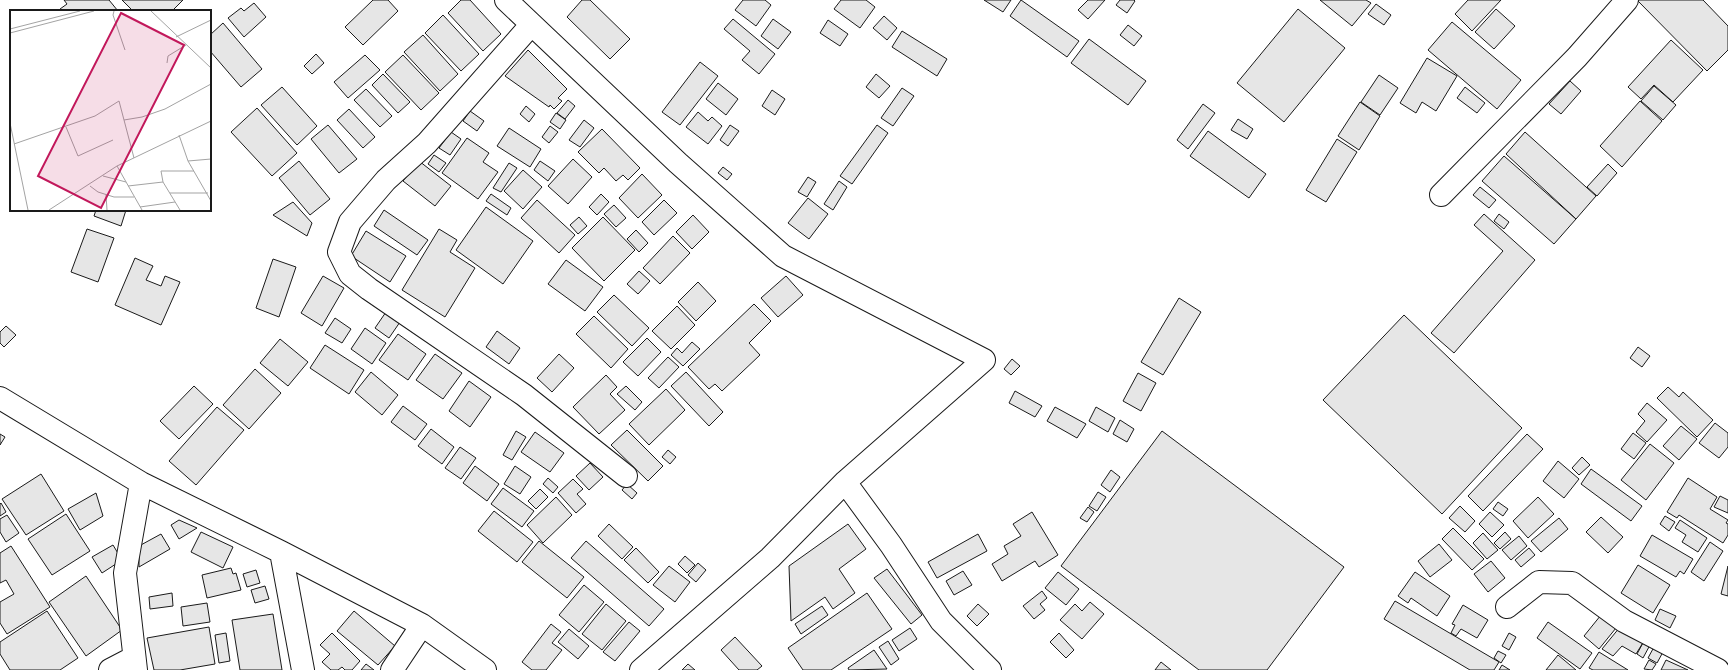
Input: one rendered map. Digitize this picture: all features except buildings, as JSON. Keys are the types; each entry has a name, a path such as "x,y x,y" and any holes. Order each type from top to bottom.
{"street":[{"path":"506,0 678,163 782,256 984,360 845,482 770,558 640,670"},
{"path":"1441,195 1577,57 1627,0"},
{"path":"531,25 428,143 386,180 350,222 339,252 350,274 369,290 524,395 626,476"},
{"path":"0,398 141,483 281,552 422,625 485,670"},
{"path":"845,482 891,545 941,620 990,670"},
{"path":"110,670 134,664 125,573 141,483"},
{"path":"281,552 303,670"},
{"path":"1507,607 1539,582 1572,583 1624,621 1718,670"},
{"path":"392,670 422,625"}]}
